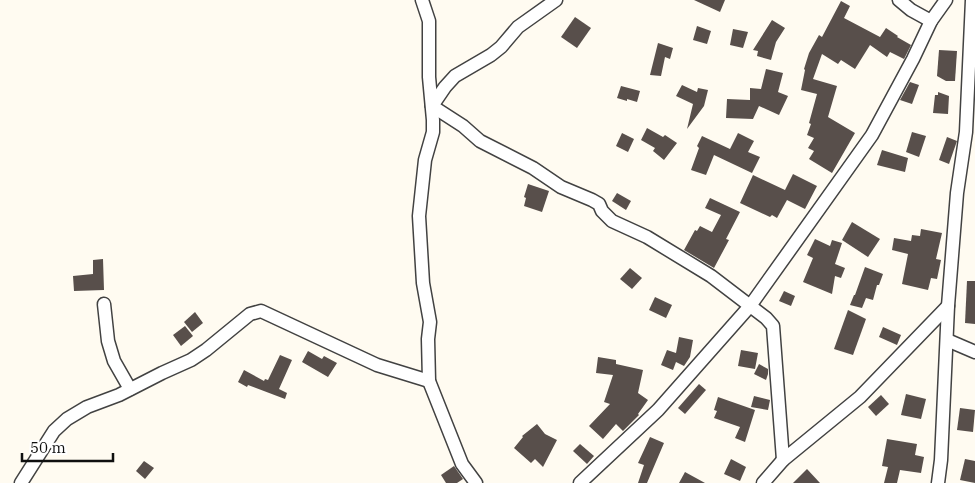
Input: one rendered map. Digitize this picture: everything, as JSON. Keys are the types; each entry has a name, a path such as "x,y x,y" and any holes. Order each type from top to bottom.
{"street":[{"path":"422,0 429,21 429,77 433,132 425,160 419,216 423,283 430,322 428,339 429,381 462,464 476,483"},
{"path":"432,106 455,76 501,47 518,28 556,0"},
{"path":"899,0 911,10 931,21"},
{"path":"580,483 658,410 750,306 872,135 931,21 946,0"},
{"path":"938,483 941,460 948,306 957,193 966,132 965,120 972,0"},
{"path":"965,120 975,103"},
{"path":"432,106 463,126 480,141 534,168 561,187 599,204 612,220 647,237 711,276 773,326 784,460"},
{"path":"104,304 108,341 114,361 130,389"},
{"path":"763,483 784,460 860,396 948,306"},
{"path":"21,483 54,431 66,419 191,360 250,314 260,311 377,365 429,381"},
{"path":"946,340 975,352"}],"building":[{"path":"694,0 725,0 720,12"},
{"path":"841,1 850,6 844,18 880,37 886,28 911,45 904,59 890,52 887,57 870,45 855,69 841,60 838,64 822,54 813,79 837,86 828,117 855,133 832,173 809,159 814,151 808,148 814,138 807,135 817,94 801,90 804,69 809,53 819,35 822,37"},
{"path":"575,17 591,28 577,48 561,37"},
{"path":"772,20 785,28 776,42 771,60 757,56 758,51 753,50"},
{"path":"697,26 711,31 707,44 693,40"},
{"path":"733,29 748,32 743,48 730,45"},
{"path":"658,43 673,48 670,59 665,57 661,76 650,75"},
{"path":"939,50 957,51 955,81 946,81 937,76"},
{"path":"766,69 783,73 778,92 788,96 779,115 759,106 753,119 726,118 727,99 750,100 750,88 761,89"},
{"path":"910,82 919,85 912,104 900,100"},
{"path":"682,85 697,92 698,88 708,90 704,106 687,129 693,104 676,96"},
{"path":"621,86 640,91 637,102 617,98"},
{"path":"938,92 949,96 948,114 933,113 935,95 938,95"},
{"path":"647,128 663,137 665,135 677,143 664,160 653,151 655,148 641,140"},
{"path":"912,132 926,136 919,157 906,152"},
{"path":"622,133 634,139 628,152 616,146"},
{"path":"738,133 754,141 748,152 760,157 752,173 714,155 706,175 691,170 699,148 697,146 702,136 730,149"},
{"path":"947,137 957,141 949,164 939,160"},
{"path":"882,150 908,158 905,172 877,165"},
{"path":"793,174 817,186 805,209 787,200 777,218 772,215 770,217 740,203 753,175 785,190"},
{"path":"528,184 549,191 542,212 524,206 526,198 524,197"},
{"path":"617,193 631,201 626,210 612,201"},
{"path":"710,198 740,212 726,239 729,240 714,268 684,250 695,230 697,231 700,226 712,232 721,215 705,208"},
{"path":"852,222 880,239 868,257 842,240"},
{"path":"921,229 942,233 936,259 941,260 937,279 931,278 928,290 902,284 908,254 892,250 894,238 911,241 912,235 920,236"},
{"path":"815,239 830,246 832,240 842,243 835,264 845,268 841,278 835,276 832,294 803,282 813,258 807,255"},
{"path":"103,259 104,290 74,291 73,276 93,274 93,260"},
{"path":"865,267 883,274 879,285 877,285 873,300 866,298 862,308 850,305"},
{"path":"630,268 642,278 632,289 620,279"},
{"path":"967,281 975,281 975,324 965,323"},
{"path":"784,291 795,296 791,306 779,301"},
{"path":"655,297 672,305 666,318 649,310"},
{"path":"848,310 866,319 853,355 834,349"},
{"path":"195,312 203,323 192,332 184,322"},
{"path":"185,326 193,336 181,346 173,335"},
{"path":"883,327 901,335 897,345 879,337"},
{"path":"679,337 693,340 690,357 684,366 676,362 673,370 661,365 667,350 676,353"},
{"path":"741,350 758,353 755,369 738,366"},
{"path":"308,351 322,359 324,356 337,363 328,377 302,362"},
{"path":"280,355 292,360 279,389 287,393 285,399 248,385 247,387 238,382 244,370 264,381 265,379 268,380"},
{"path":"598,357 616,360 616,364 643,370 638,393 648,400 639,415 623,431 616,424 603,439 589,426 610,404 604,402 613,375 596,373"},
{"path":"759,364 768,369 766,380 754,374"},
{"path":"699,384 706,390 685,414 678,408"},
{"path":"906,394 926,399 921,419 901,415"},
{"path":"881,395 889,404 876,416 868,407"},
{"path":"754,396 770,400 768,410 751,407"},
{"path":"718,397 755,410 745,442 735,438 740,427 714,418 717,411 714,410"},
{"path":"960,408 975,410 973,432 957,430"},
{"path":"537,424 545,434 557,440 543,467 535,459 531,463 514,448 522,436"},
{"path":"650,437 664,443 647,483 638,483 644,465 638,463"},
{"path":"887,439 917,444 915,455 924,457 921,473 900,470 897,483 884,483 888,467 882,466"},
{"path":"580,444 594,456 587,464 573,451"},
{"path":"731,459 746,467 740,481 724,474"},
{"path":"965,459 975,461 975,483 960,480"},
{"path":"144,461 154,468 145,479 136,471"},
{"path":"454,466 463,479 457,483 446,483 441,475"},
{"path":"807,469 820,483 793,483"},
{"path":"685,472 705,483 679,483"}]}
